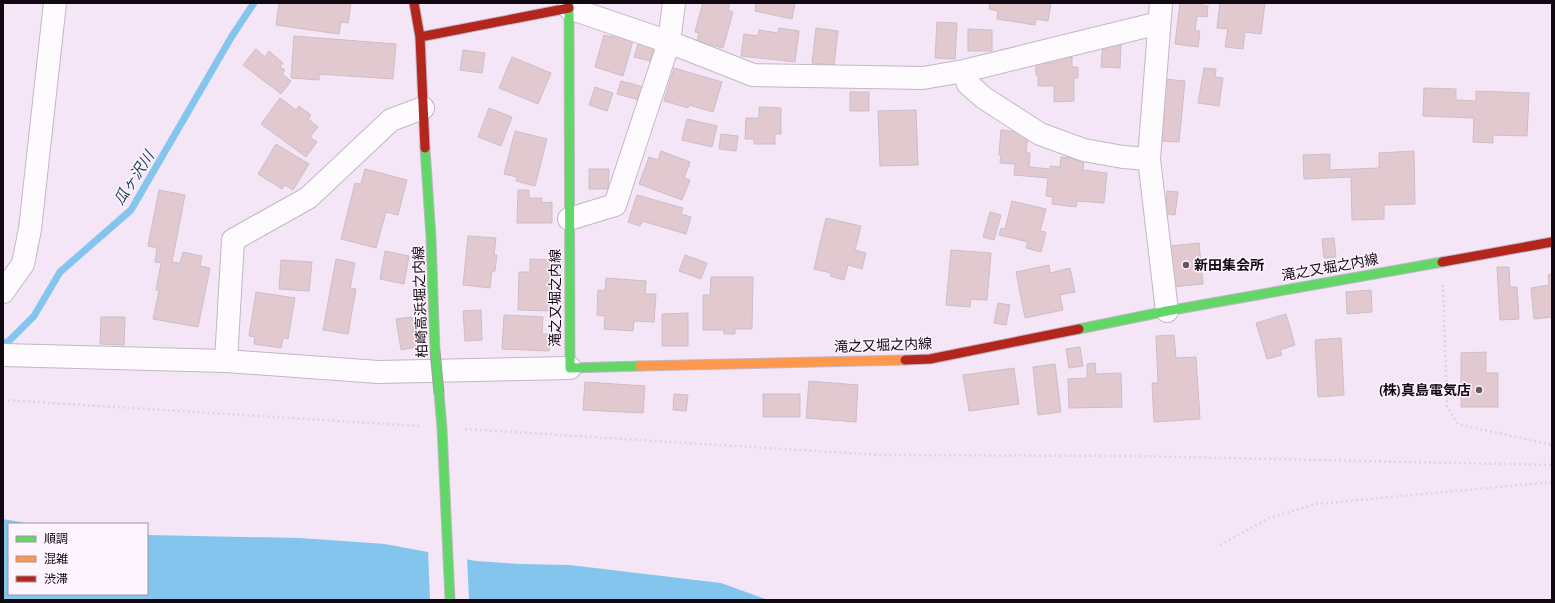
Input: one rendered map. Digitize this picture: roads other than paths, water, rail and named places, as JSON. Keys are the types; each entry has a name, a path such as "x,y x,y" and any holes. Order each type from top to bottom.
{"main road":[{"name":"柏崎高浜堀之内線","path":"414,3 420,37 431,238 435,351 442,428 450,600"},
{"path":"420,37 569,6"},
{"name":"滝之又堀之内線","path":"569,6 570,368 930,359 1167,311 1552,242"}],"street":[{"path":"3,292 23,264 30,229 55,3"},
{"path":"569,218 615,205 669,42 674,3"},
{"path":"569,6 669,42 753,75 923,78 964,71 1160,13 1149,159 1167,311"},
{"path":"964,71 968,84 984,98 1040,134 1084,150 1123,158 1149,159"},
{"path":"226,361 233,240 308,198 391,120 423,108"},
{"path":"3,355 226,361 378,372 570,368"}],"water":[{"path":"3,519 26,523 8,523 8,595 148,595 148,535 300,538 385,544 476,561 570,565 721,583 768,600 3,600"}],"waterway":[{"name":"瓜ヶ沢川","path":"3,342 7,343 34,316 60,272 131,210 232,36 254,3"}],"place":[{"name":"新田集会所","path":"1186,265"},
{"name":"(株)真島電気店","path":"1479,390"}]}
